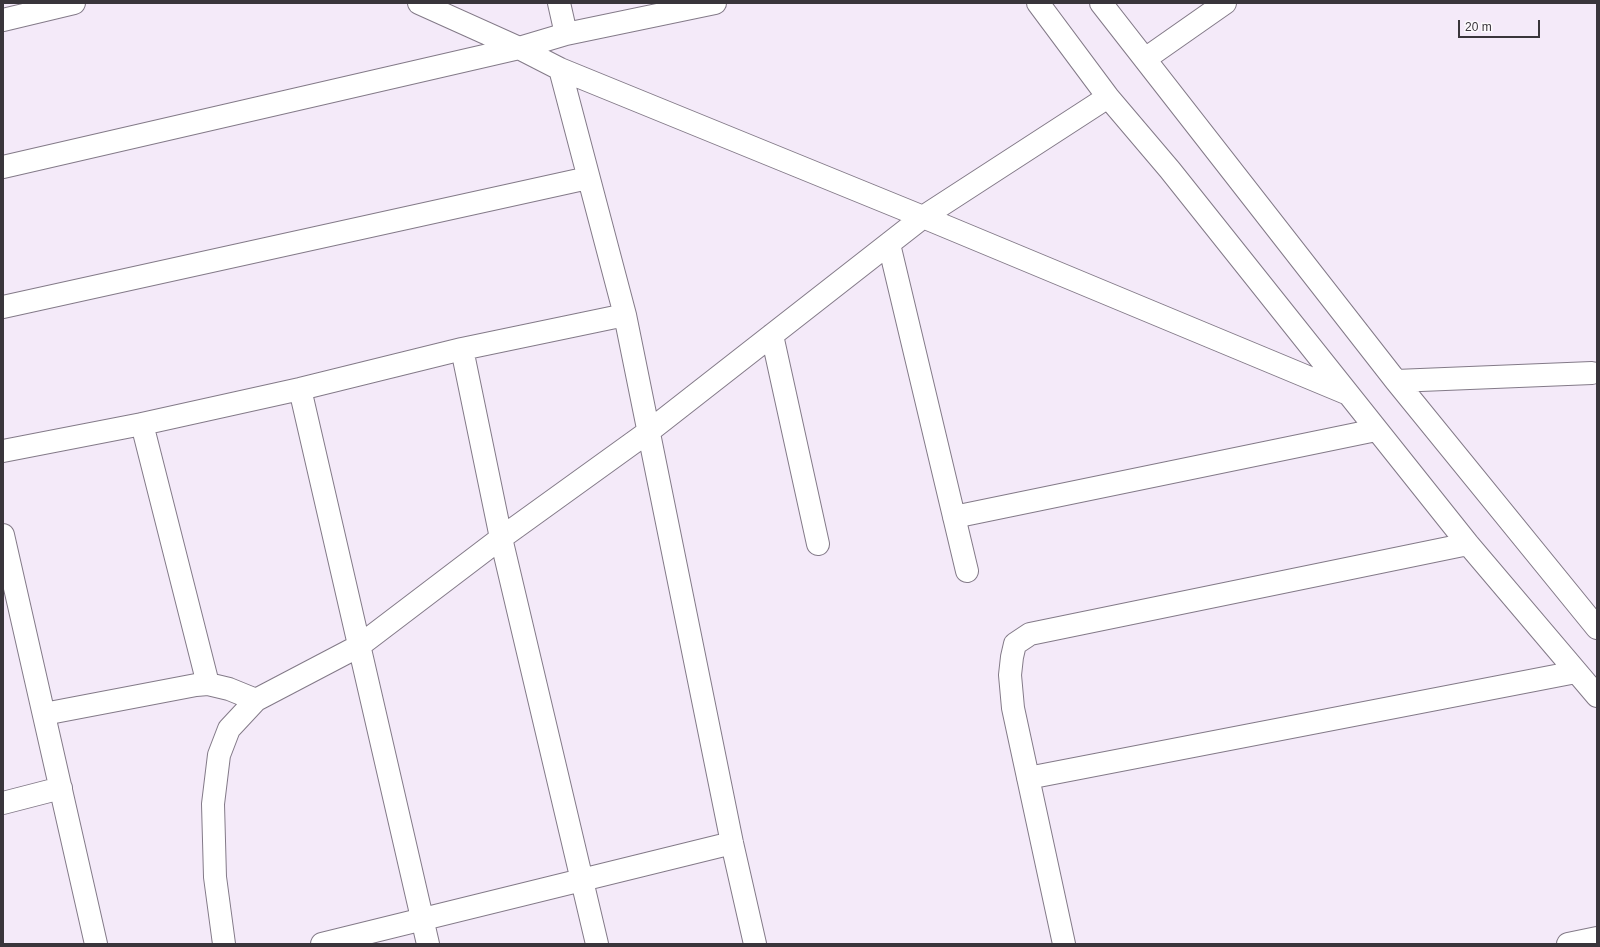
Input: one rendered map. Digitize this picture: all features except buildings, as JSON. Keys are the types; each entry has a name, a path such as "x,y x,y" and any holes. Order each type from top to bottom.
{"street":[{"path":"3,20 74,3"},
{"path":"420,3 519,48 560,69 923,217 1346,393"},
{"path":"560,3 566,34"},
{"path":"3,168 519,48 566,34 715,3"},
{"path":"1038,3 1108,97 1170,170 1346,393 1468,544 1597,696"},
{"path":"1101,3 1396,381 1597,628"},
{"path":"1145,59 1225,3"},
{"path":"560,69 625,315 732,843 755,944"},
{"path":"224,944 215,877 213,804 218,755 229,729 256,700 360,646 501,538 648,432 923,217 1108,97"},
{"path":"3,307 588,178"},
{"path":"889,244 967,571"},
{"path":"3,451 142,424 300,389 462,349 625,315"},
{"path":"772,335 818,544"},
{"path":"462,349 501,538 597,944"},
{"path":"1396,381 1592,373"},
{"path":"300,389 428,944"},
{"path":"142,424 208,684"},
{"path":"954,517 1376,430"},
{"path":"3,535 96,944"},
{"path":"1064,944 1013,708 1010,675 1015,644 1030,634 1468,544"},
{"path":"1028,778 1576,672"},
{"path":"44,714 208,684 228,689 256,700"},
{"path":"3,803 61,788"},
{"path":"322,944 732,843"},
{"path":"1568,944 1597,938"}]}
